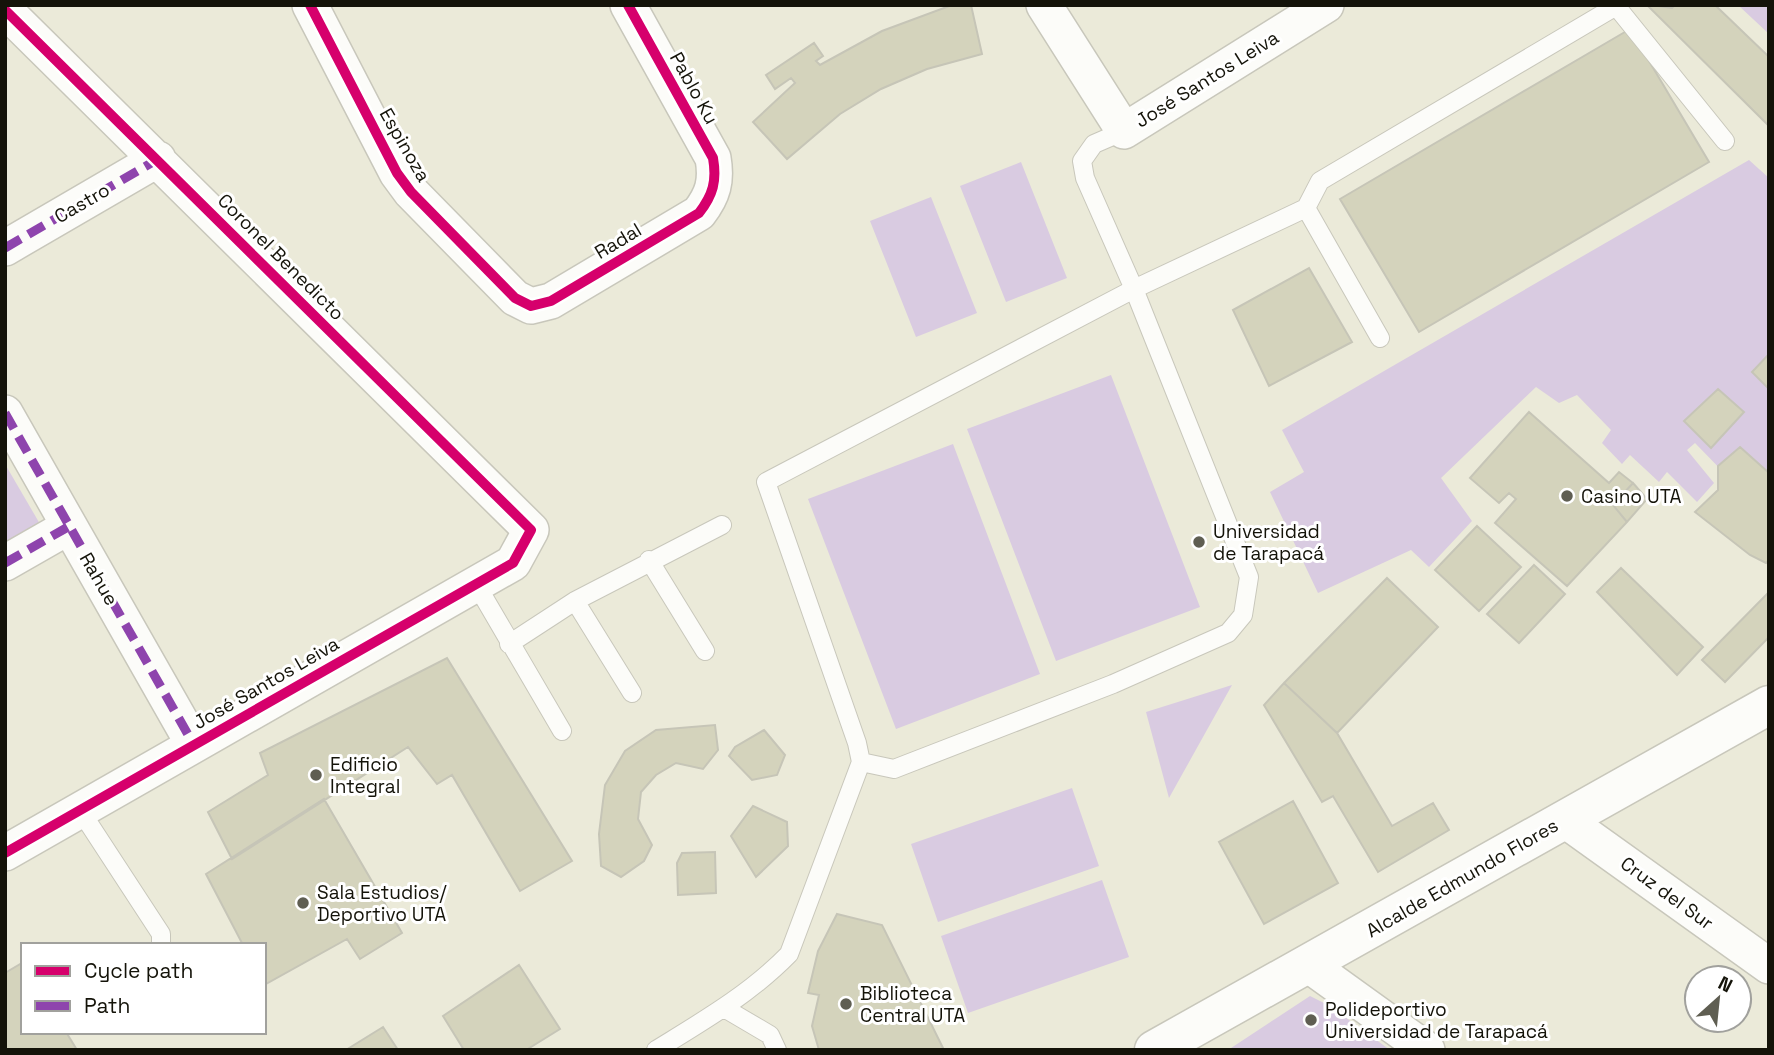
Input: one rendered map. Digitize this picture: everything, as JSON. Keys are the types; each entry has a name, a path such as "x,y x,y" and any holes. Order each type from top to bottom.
{"street":[{"name":"Pablo Ku","path":"628,5 713,158 716,181 713,192"},
{"path":"1044,5 1124,131"},
{"name":"José Santos Leiva","path":"1124,131 1326,5"},
{"name":"Espinoza","path":"319,9 397,173 411,192 514,298 531,306"},
{"name":"Coronel Benedicto","path":"5,10 530,530"},
{"name":"Castro","path":"5,248 158,159"},
{"name":"Radal","path":"531,306 551,301 699,213 713,192"},
{"name":"Rahue","path":"5,413 194,745"},
{"path":"5,563 68,527"},
{"name":"José Santos Leiva","path":"5,853 513,563 530,530"},
{"name":"Alcalde Edmundo Flores","path":"1154,1050 1769,705"},
{"name":"Cruz del Sur","path":"1565,820 1769,966"},
{"path":"1309,965 1427,1050"}],"lane":[{"path":"656,1050 724,1008 771,972 789,954 860,762 857,743 766,482 1134,289 1306,208 1320,181 1617,6 1725,141"},
{"path":"860,762 894,769 1138,672 1228,633 1243,614 1249,577 1134,289 1085,178 1082,160 1094,144 1124,131"},
{"path":"1306,208 1380,338"},
{"path":"509,644 575,601 722,524"},
{"path":"649,560 705,651"},
{"path":"476,584 562,732"},
{"path":"575,601 632,693"},
{"path":"80,810 161,934 161,943"},
{"path":"724,1008 770,1035 777,1050"}],"shaded area":[{"path":"1738,5 1769,5 1769,34"},
{"path":"1749,160 1769,178 1769,476 1731,480 1695,443 1687,450 1714,483 1697,502 1667,472 1659,482 1630,455 1622,464 1602,443 1611,430 1577,395 1559,403 1536,387 1441,478 1472,521 1429,567 1411,550 1318,593 1270,492 1304,472 1282,430"},
{"path":"1021,162 1067,278 1006,302 960,186"},
{"path":"931,197 977,313 916,337 870,221"},
{"path":"1111,375 1200,607 1056,661 967,429"},
{"path":"953,444 1040,674 896,729 808,499"},
{"path":"5,464 40,524 5,544"},
{"path":"1232,685 1169,798 1146,712"},
{"path":"1072,788 1099,866 938,922 911,844"},
{"path":"1102,880 1129,957 968,1013 941,936"},
{"name":"Polideportivo Universidad de Tarapacá","path":"1310,996 1330,1006 1390,1050 1228,1050"}],"building":[{"path":"952,5 971,5 982,54 927,69 881,89 840,114 787,159 753,122 795,83 791,78 775,89 766,75 814,43 823,56 816,61 820,65 882,31"},
{"path":"1675,5 1715,5 1769,57 1769,126 1649,7 1672,8"},
{"path":"1630,29 1709,162 1419,332 1340,199"},
{"path":"1309,268 1352,342 1269,386 1233,310"},
{"path":"1769,354 1769,387 1768,388 1752,372"},
{"path":"1718,389 1744,412 1711,448 1684,421"},
{"name":"Casino UTA","path":"1529,412 1609,483 1619,472 1633,483 1613,505 1627,522 1567,586 1495,523 1516,499 1509,493 1499,503 1470,478"},
{"path":"1740,447 1769,473 1769,560 1766,563 1750,555 1695,512 1718,490 1718,466"},
{"path":"1633,483 1647,499 1627,522 1613,505"},
{"path":"1477,526 1521,567 1479,611 1435,570"},
{"path":"1534,565 1565,594 1519,643 1487,614"},
{"path":"1621,568 1703,647 1677,675 1597,592"},
{"path":"1387,578 1438,627 1337,733 1284,683"},
{"path":"1769,592 1769,637 1725,682 1702,660"},
{"name":"Edificio Integral","path":"447,658 572,861 520,891 452,775 437,784 408,747 232,859 208,812 268,775 260,753"},
{"path":"1284,683 1337,733 1392,826 1433,803 1449,830 1378,872 1333,796 1322,802 1264,705"},
{"path":"715,725 718,750 703,769 676,763 656,775 641,792 638,819 652,845 644,861 621,877 601,866 599,834 605,785 625,751 656,730"},
{"path":"764,730 785,755 777,775 752,780 729,756 735,747"},
{"name":"Sala Estudios/ Deportivo UTA","path":"324,799 402,933 360,959 347,939 266,984 266,943 242,943 206,874"},
{"path":"1293,801 1338,883 1264,924 1219,842"},
{"path":"753,806 787,822 788,846 756,877 731,836"},
{"path":"715,852 716,893 678,895 677,863 682,853"},
{"path":"837,914 882,925 944,1050 819,1050 812,1026 819,995 808,993 818,951"},
{"path":"21,964 21,1034 67,1034 77,1050 5,1050 5,973"},
{"path":"519,965 560,1029 526,1050 464,1050 443,1016"},
{"path":"383,1027 398,1050 346,1050"}],"marked path":[{"path":"5,248 158,159"},
{"path":"5,413 194,745"},
{"path":"5,563 68,527"}],"cycle path":[{"path":"310,5 397,173 411,192 515,298 531,306 551,301 699,213 713,187 713,158 628,5"},
{"path":"5,10 531,530 513,563 5,853"}],"place":[{"name":"Casino UTA","path":"1567,496"},
{"name":"Universidad de Tarapacá","path":"1199,542"},
{"name":"Edificio Integral","path":"316,775"},
{"name":"Sala Estudios/ Deportivo UTA","path":"303,903"},
{"name":"Biblioteca Central UTA","path":"846,1004"},
{"name":"Polideportivo Universidad de Tarapacá","path":"1311,1020"}]}
